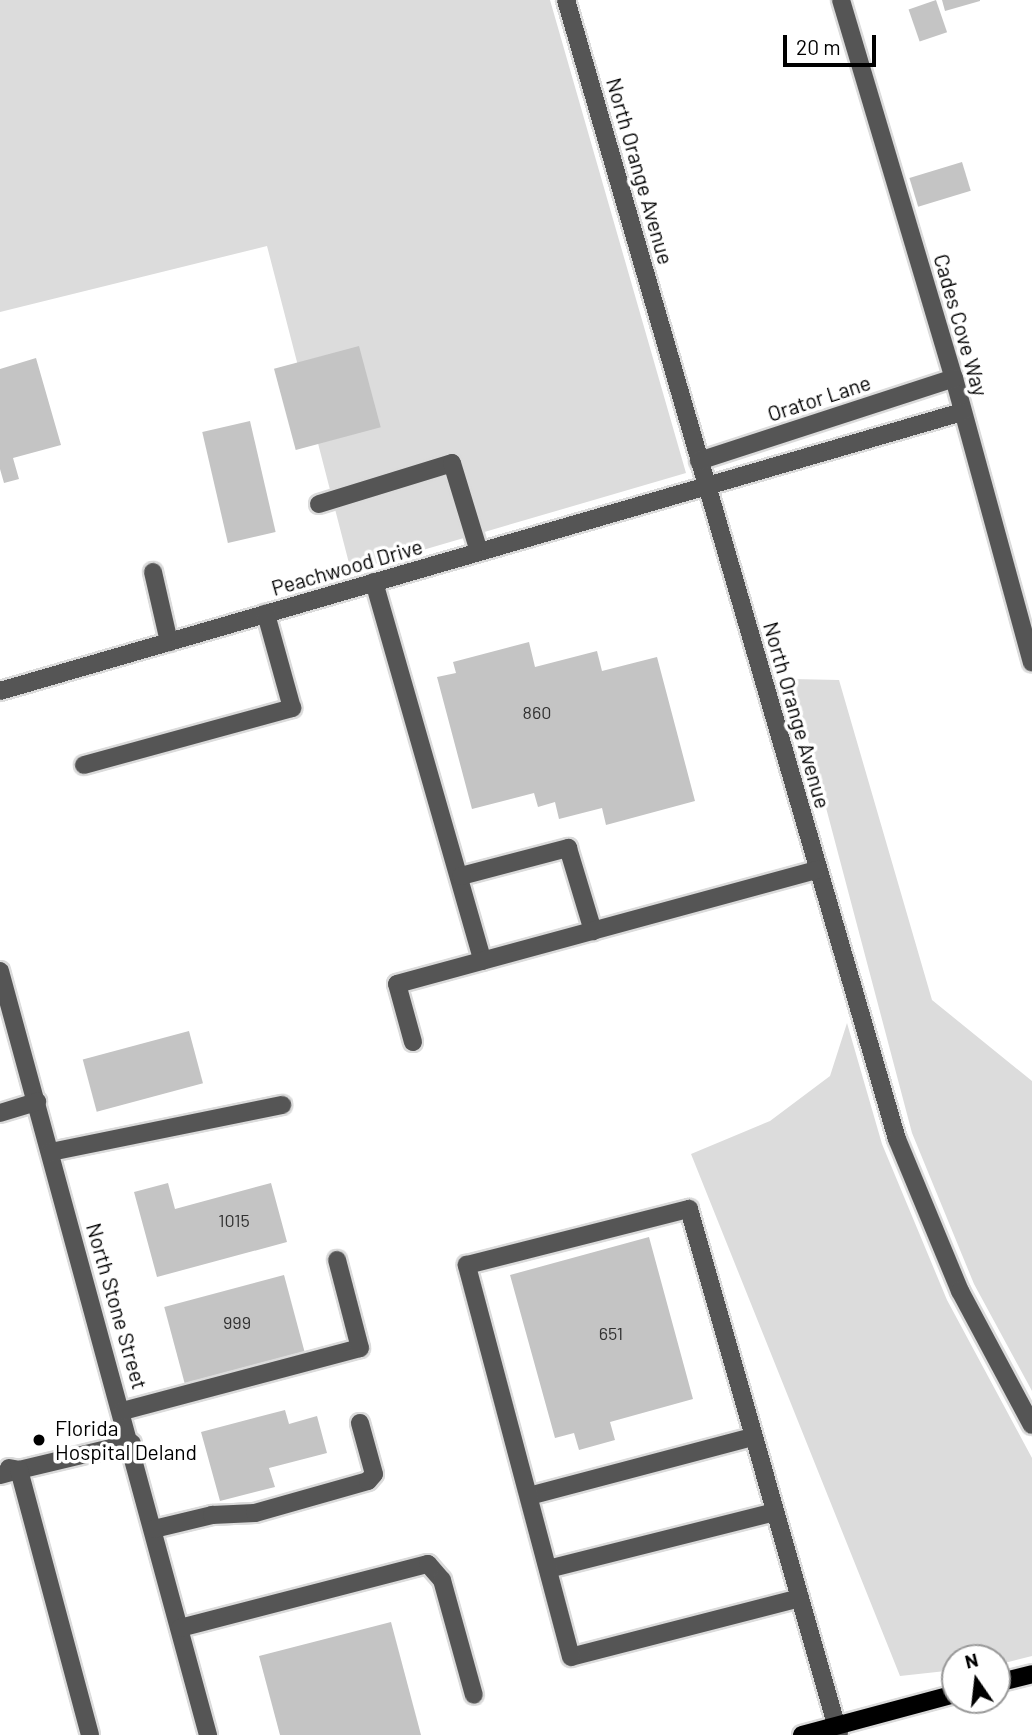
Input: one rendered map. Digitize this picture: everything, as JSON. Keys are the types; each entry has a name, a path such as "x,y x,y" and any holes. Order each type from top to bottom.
{"main road":[{"path":"1011,1679 1032,1674"},
{"path":"802,1735 838,1730 941,1699"}],"street":[{"name":"North Orange Avenue","path":"566,0 897,1139 960,1292 1032,1425"},
{"name":"Cades Cove Way","path":"841,0 954,378 1032,663"},
{"name":"Orator Lane","path":"699,461 954,378"},
{"path":"706,486 962,412"},
{"path":"320,504 452,463 479,552"},
{"name":"Peachwood Drive","path":"0,691 706,486"},
{"path":"153,572 169,642"},
{"path":"374,582 461,876 483,961"},
{"path":"84,765 292,708 266,614"},
{"path":"461,876 568,848 593,930"},
{"path":"412,1042 397,984 818,870"},
{"name":"North Stone Street","path":"0,971 132,1443 208,1735"},
{"path":"0,1113 37,1102"},
{"path":"51,1152 282,1105"},
{"path":"800,1598 571,1657 467,1265 689,1209 838,1730"},
{"path":"123,1411 360,1348 337,1260"},
{"path":"154,1529 212,1515 255,1513 368,1480 374,1474 360,1423"},
{"path":"529,1496 753,1437"},
{"path":"0,1475 132,1443"},
{"path":"0,1464 19,1470"},
{"path":"19,1470 90,1735"},
{"path":"548,1569 775,1512"},
{"path":"180,1628 428,1564 442,1580 474,1695"}],"shaded area":[{"path":"0,0 550,0 686,473 351,571 267,246 0,312"},
{"path":"792,679 839,680 932,1000 1032,1081 1032,1391 974,1284 912,1133"},
{"path":"847,1023 882,1144 947,1300 1032,1458 1032,1656 1011,1661 1011,1644 941,1644 941,1672 900,1676 691,1154 770,1121 830,1076"}],"building":[{"path":"936,0 947,32 920,42 909,9"},
{"path":"942,0 980,0 980,1 945,11"},
{"path":"962,162 971,191 918,207 909,178"},
{"path":"359,346 381,427 296,450 274,369"},
{"path":"36,358 61,445 13,458 19,479 4,483 0,469 0,369"},
{"path":"250,421 276,532 228,543 202,432"},
{"path":"529,642 535,667 597,651 602,671 657,657 695,801 606,825 602,808 559,819 555,802 538,807 534,793 472,809 437,677 456,673 453,662"},
{"path":"189,1031 203,1083 97,1112 83,1059"},
{"path":"168,1183 175,1209 271,1183 287,1242 157,1277 134,1192"},
{"path":"649,1237 693,1399 610,1422 615,1440 579,1450 574,1433 555,1438 510,1275"},
{"path":"284,1275 305,1354 185,1386 164,1307"},
{"path":"285,1410 289,1424 317,1416 327,1453 269,1468 275,1487 220,1501 201,1432"},
{"path":"391,1622 421,1735 280,1735 259,1656"}],"place":[{"name":"Florida Hospital Deland","path":"39,1440"}]}
